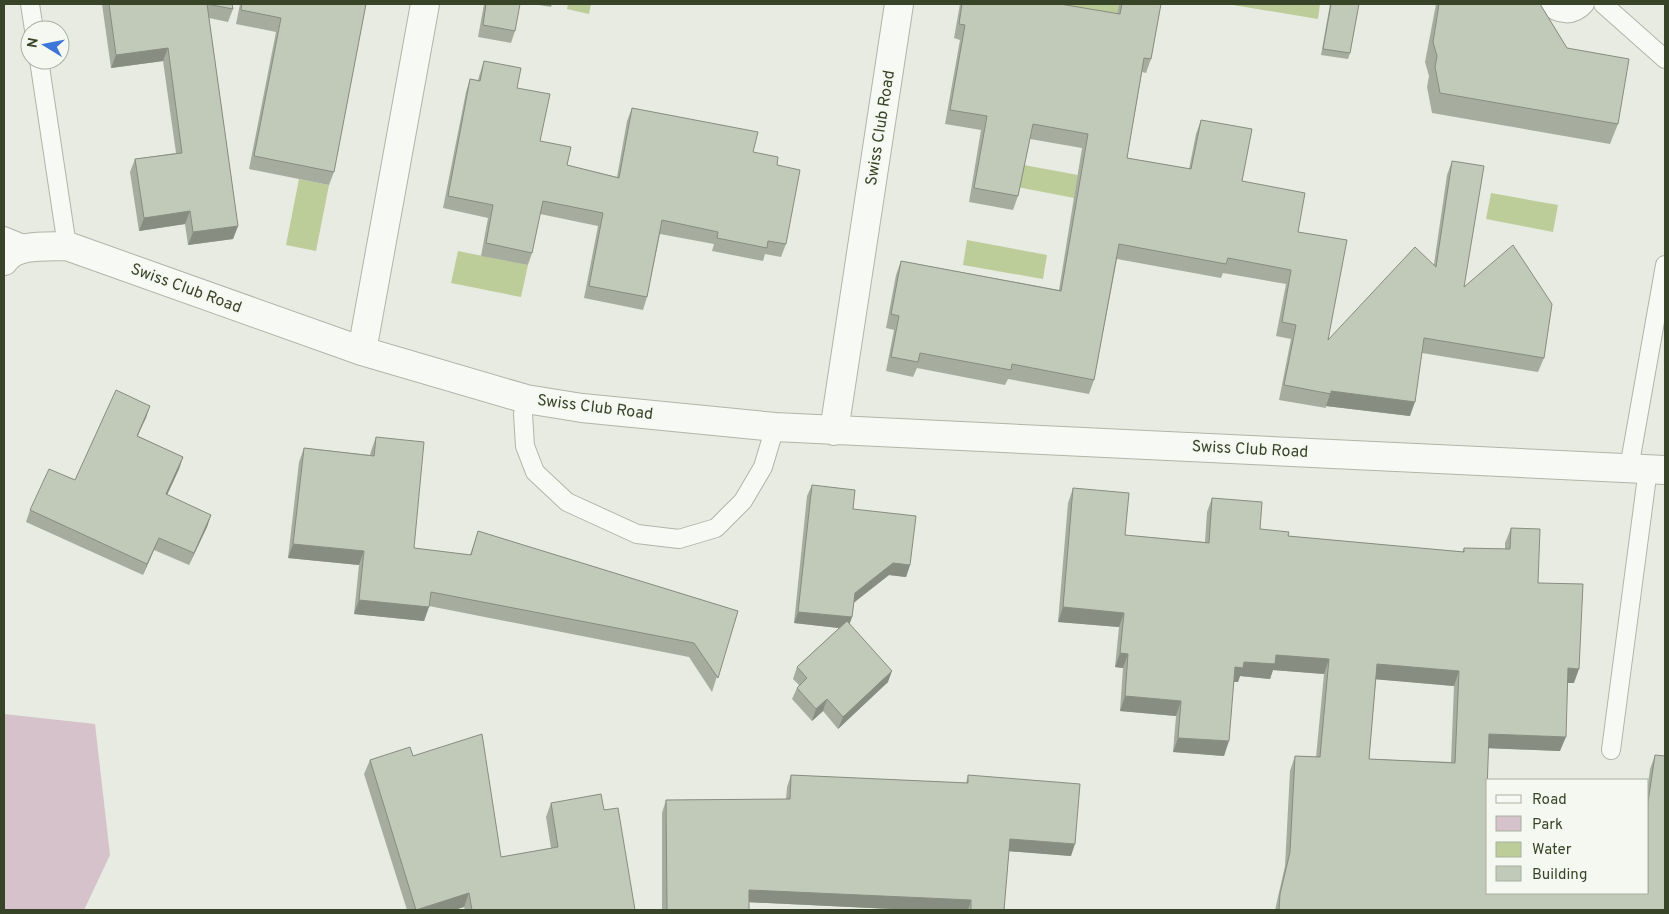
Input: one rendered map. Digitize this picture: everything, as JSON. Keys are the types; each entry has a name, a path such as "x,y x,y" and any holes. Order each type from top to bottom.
{"street":[{"path":"362,351 425,4"},
{"name":"Swiss Club Road","path":"834,431 900,4"},
{"name":"Swiss Club Road","path":"12,250 67,246 362,351 526,400 582,408 834,431 1648,469"}],"lane":[{"path":"30,4 32,20"},
{"path":"1546,4 1553,10 1569,14 1576,12 1585,4"},
{"path":"1603,4 1665,59"},
{"path":"41,70 67,246"},
{"path":"1611,750 1648,469 1665,265"},
{"path":"526,400 523,414 525,446 535,472 567,502 637,534 679,539 716,528 743,501 763,467 775,427"}],"green space":[{"path":"4,714 95,724 110,855 84,910 4,910"}],"water":[{"path":"568,4 591,4 589,14 567,9"},
{"path":"989,4 1119,4 1115,28"},
{"path":"1227,4 1320,4 1318,19"},
{"path":"991,159 1078,175 1074,198 987,181"},
{"path":"299,179 329,185 316,251 286,245"},
{"path":"1491,193 1558,205 1553,232 1486,219"},
{"path":"967,240 1047,255 1043,279 963,265"},
{"path":"458,251 528,265 521,297 451,283"}],"building":[{"path":"109,4 207,4 238,226 193,232 190,211 144,218 135,159 182,153 168,48 116,55"},
{"path":"207,4 232,4 233,9"},
{"path":"242,4 366,4 334,172 254,156 281,18 241,10"},
{"path":"486,4 520,4 515,31 483,25"},
{"path":"962,4 1060,4 1120,14 1122,4 1161,4 1151,59 1144,58 1127,158 1191,169 1201,120 1252,129 1242,181 1305,193 1298,232 1347,240 1328,340 1415,247 1436,267 1452,161 1484,166 1464,287 1513,245 1552,304 1544,358 1424,338 1415,402 1331,391 1331,394 1284,385 1296,325 1282,322 1291,270 1228,258 1226,264 1119,244 1094,380 1012,364 1011,370 920,353 918,362 891,357 899,316 891,314 901,261 1061,291 1088,134 1033,124 1018,196 974,188 987,116 950,110 965,25 959,24"},
{"path":"1331,4 1359,4 1350,53 1323,49"},
{"path":"1439,4 1540,4 1567,48 1629,59 1618,124 1440,93 1435,67 1437,56 1433,42"},
{"path":"484,61 521,68 517,88 550,94 540,141 571,147 567,165 619,178 632,108 758,132 753,152 778,157 777,165 800,170 786,244 768,241 767,248 717,238 718,232 662,220 647,297 589,286 603,213 543,201 532,253 486,243 493,205 448,196 470,79 480,81"},
{"path":"116,390 150,406 137,436 183,457 166,494 211,515 194,553 159,538 147,564 30,510 49,469 75,480"},
{"path":"376,437 424,442 414,548 471,555 478,531 738,611 718,678 694,643 431,592 429,607 359,600 364,551 293,544 304,448 374,456"},
{"path":"812,485 855,490 853,509 916,516 910,565 893,563 855,593 852,617 798,612"},
{"path":"1073,488 1129,493 1125,535 1209,543 1212,498 1262,502 1260,529 1289,532 1288,536 1464,552 1464,548 1510,549 1511,528 1540,529 1538,583 1583,584 1579,669 1568,668 1566,737 1489,734 1486,779 1486,894 1649,894 1649,795 1655,755 1665,756 1665,910 1279,910 1280,894 1290,852 1295,756 1320,757 1329,659 1276,655 1275,664 1244,662 1243,668 1235,667 1229,741 1178,738 1181,701 1125,696 1128,654 1120,653 1124,613 1063,607","holes":["1377,664 1459,671 1455,763 1369,759"]},
{"path":"847,621 892,671 843,717 827,699 816,709 797,688 807,678 797,667"},
{"path":"482,734 501,857 558,847 551,803 601,794 604,810 618,808 635,910 472,910 469,893 416,910 370,760 410,747 413,756"},
{"path":"791,775 968,783 968,775 1080,784 1075,844 1010,839 1004,910 971,910 971,900 749,890 749,910 667,910 666,800 790,799"}]}
